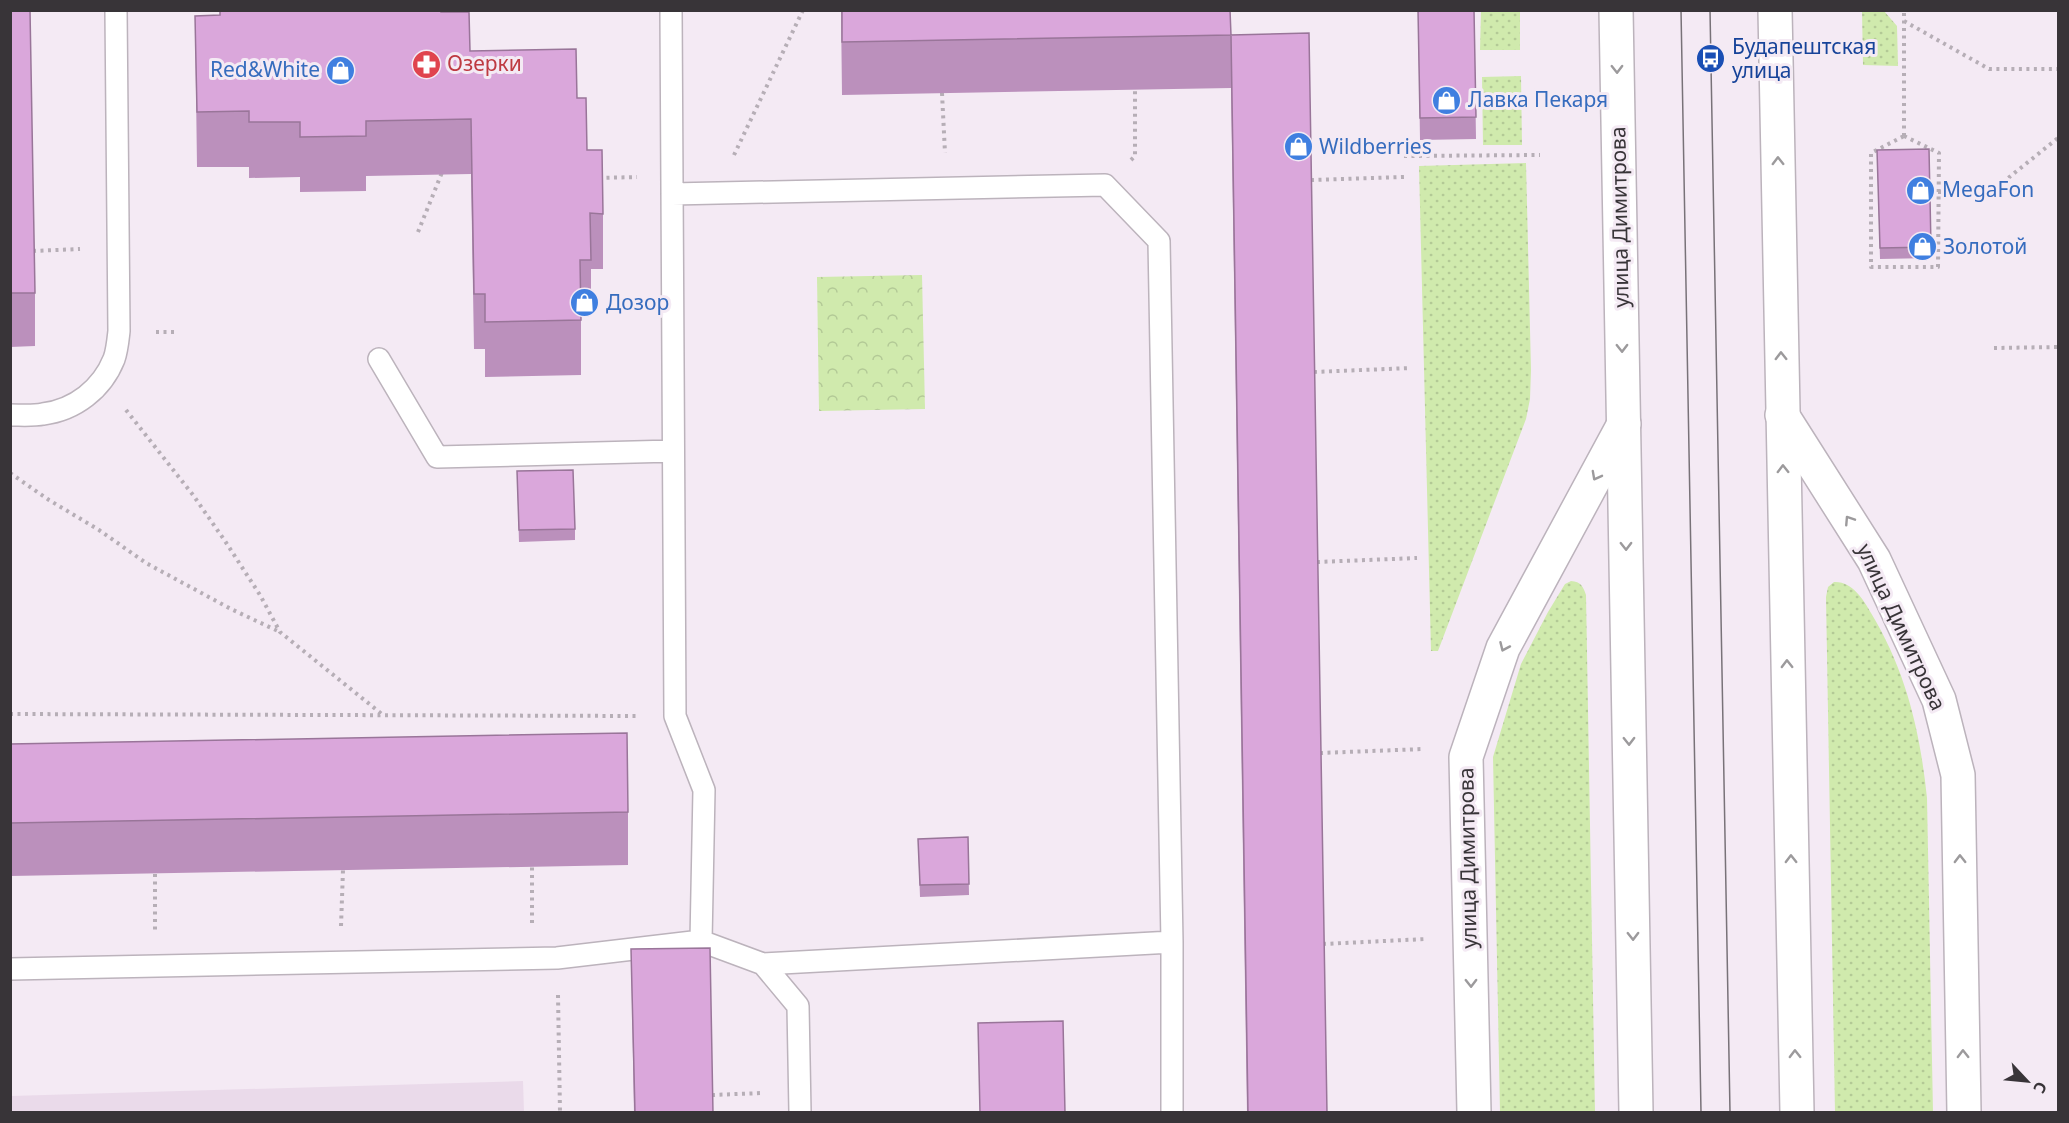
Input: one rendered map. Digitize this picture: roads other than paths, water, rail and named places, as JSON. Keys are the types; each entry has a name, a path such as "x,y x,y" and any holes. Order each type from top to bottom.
{"street":[{"name":"улица Димитрова","path":"1616,10 1636,1113"},
{"path":"1775,10 1797,1113"},
{"name":"улица Димитрова","path":"1782,415 1874,560 1939,700 1958,775 1964,1113"},
{"name":"улица Димитрова","path":"1474,1113 1466,757 1503,648 1624,424"}],"lane":[{"path":"10,416 43,415 65,409 85,398 101,382 115,358 119,331 116,10"},
{"path":"671,10 675,716 704,790 701,941"},
{"path":"672,194 1105,185 1159,241 1172,942 1172,1113"},
{"path":"380,359 437,458 674,451"},
{"path":"10,969 557,958 701,941 763,964 1172,942"},
{"path":"763,964 798,1006 800,1113"}],"tram line":[{"path":"1681,10 1701,1112"},
{"path":"1710,10 1730,1112"}],"place":[{"name":"Будапештская улица","path":"1711,59"},
{"name":"Озерки","path":"426,64"},
{"name":"Red&White","path":"341,70"},
{"name":"Лавка Пекаря","path":"1447,100"},
{"name":"Wildberries","path":"1298,147"},
{"name":"MegaFon","path":"1921,190"},
{"name":"Золотой","path":"1922,247"},
{"name":"Дозор","path":"585,303"}]}
